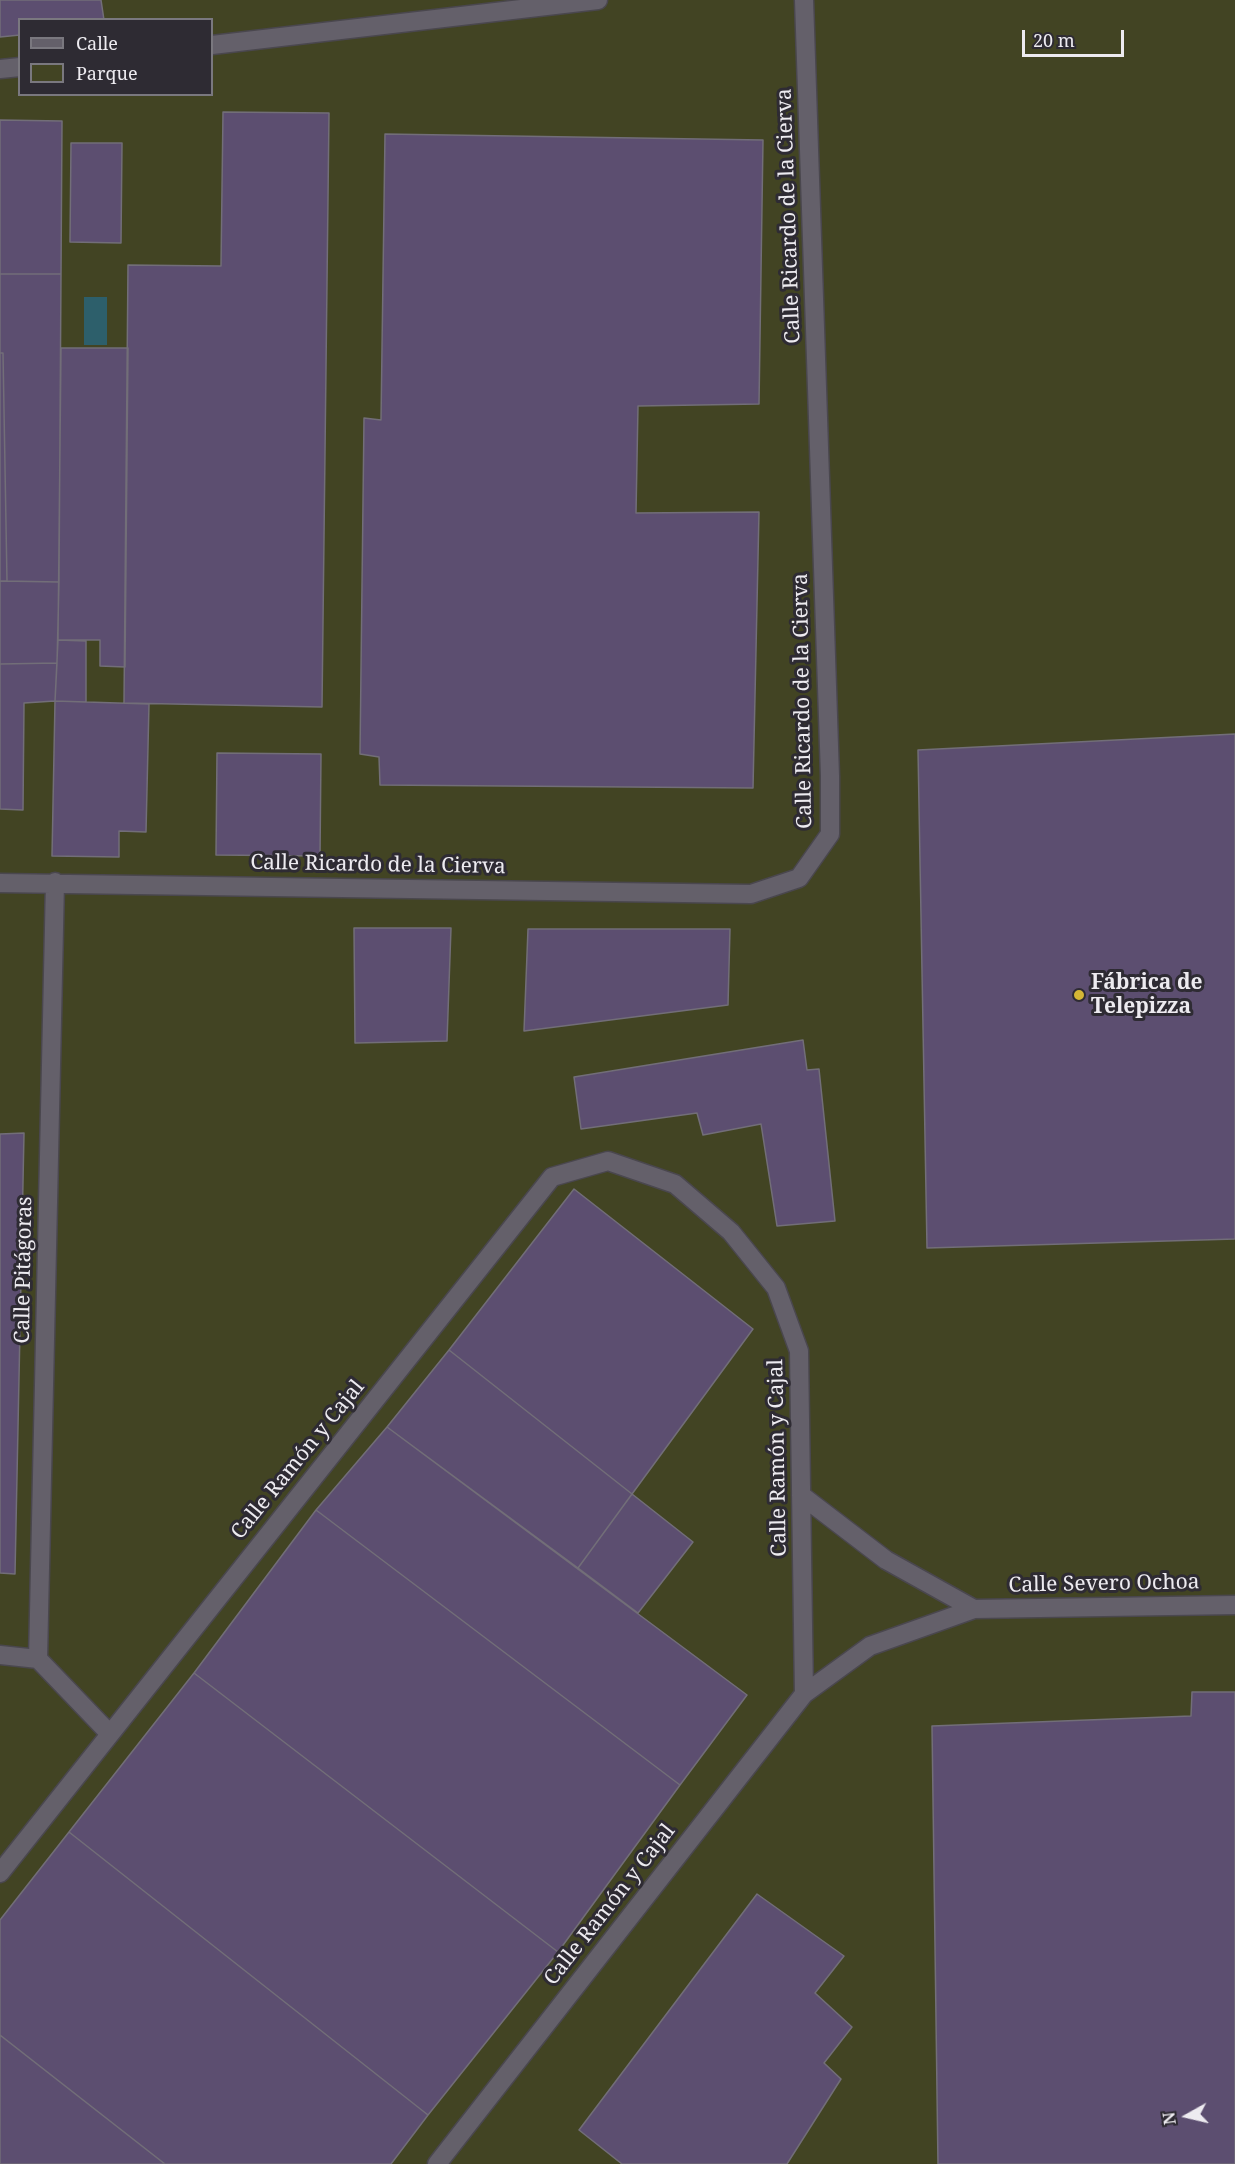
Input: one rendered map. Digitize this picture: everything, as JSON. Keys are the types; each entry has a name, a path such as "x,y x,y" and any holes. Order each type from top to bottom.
{"street":[{"path":"213,45 499,6 598,0"},
{"name":"Calle Ricardo de la Cierva","path":"0,883 55,882 751,894 799,878 830,834 830,776 804,0"},
{"path":"0,69 18,67"},
{"name":"Calle Pitágoras","path":"38,1659 55,882"},
{"name":"Calle Ramón y Cajal","path":"0,1872 552,1177 608,1161 675,1184 731,1232 776,1288 799,1351 804,1694 437,2164"},
{"name":"Calle Severo Ochoa","path":"801,1496 886,1560 974,1609"},
{"name":"Calle Severo Ochoa","path":"804,1694 870,1646 974,1609 1235,1605"},
{"path":"0,1655 38,1659 110,1734"}],"green space":[{"path":"0,0 1235,0 1235,2164 0,2164"}],"water":[{"path":"84,297 107,297 107,345 84,345"}],"building":[{"path":"0,0 101,0 104,18 18,18 18,35 0,37"},
{"path":"223,112 329,113 322,707 124,703 128,265 221,266"},
{"path":"0,120 62,121 61,274 0,274"},
{"path":"385,134 763,140 759,404 638,406 636,513 759,512 753,788 380,785 379,757 360,754 364,418 381,420"},
{"path":"71,143 122,143 121,243 70,242"},
{"path":"0,274 61,274 59,582 7,581 3,353 0,353"},
{"path":"61,348 128,348 125,667 100,666 100,640 58,640"},
{"path":"0,353 3,353 7,581 0,581"},
{"path":"0,581 59,582 57,663 0,664"},
{"path":"58,640 86,641 86,702 55,701"},
{"path":"57,663 55,701 24,703 23,810 0,809 0,664"},
{"path":"55,701 149,704 146,832 119,831 119,857 52,856"},
{"name":"Fábrica de Telepizza","path":"1235,734 1235,1239 927,1248 918,750"},
{"path":"217,753 321,754 320,856 216,855"},
{"path":"354,928 451,928 447,1041 355,1043"},
{"path":"528,929 730,929 728,1005 524,1031"},
{"path":"803,1040 807,1070 819,1069 835,1221 777,1226 761,1124 703,1135 697,1113 581,1129 574,1077"},
{"path":"24,1133 15,1574 0,1573 0,1134"},
{"path":"574,1189 753,1329 632,1494 449,1350"},
{"path":"449,1350 632,1494 578,1568 387,1427"},
{"path":"387,1427 747,1695 680,1785 316,1510"},
{"path":"632,1494 693,1542 638,1613 578,1568"},
{"path":"316,1510 680,1785 558,1952 194,1673"},
{"path":"194,1673 558,1952 428,2115 69,1832"},
{"path":"1192,1692 1235,1692 1235,2164 938,2164 932,1726 1191,1716"},
{"path":"69,1832 428,2115 391,2164 165,2164 0,2035 0,1920"},
{"path":"757,1894 844,1956 815,1993 852,2027 824,2063 841,2079 787,2164 622,2164 579,2130"},
{"path":"0,2035 165,2164 0,2164"}],"place":[{"name":"Fábrica de Telepizza","path":"1079,995"}]}
